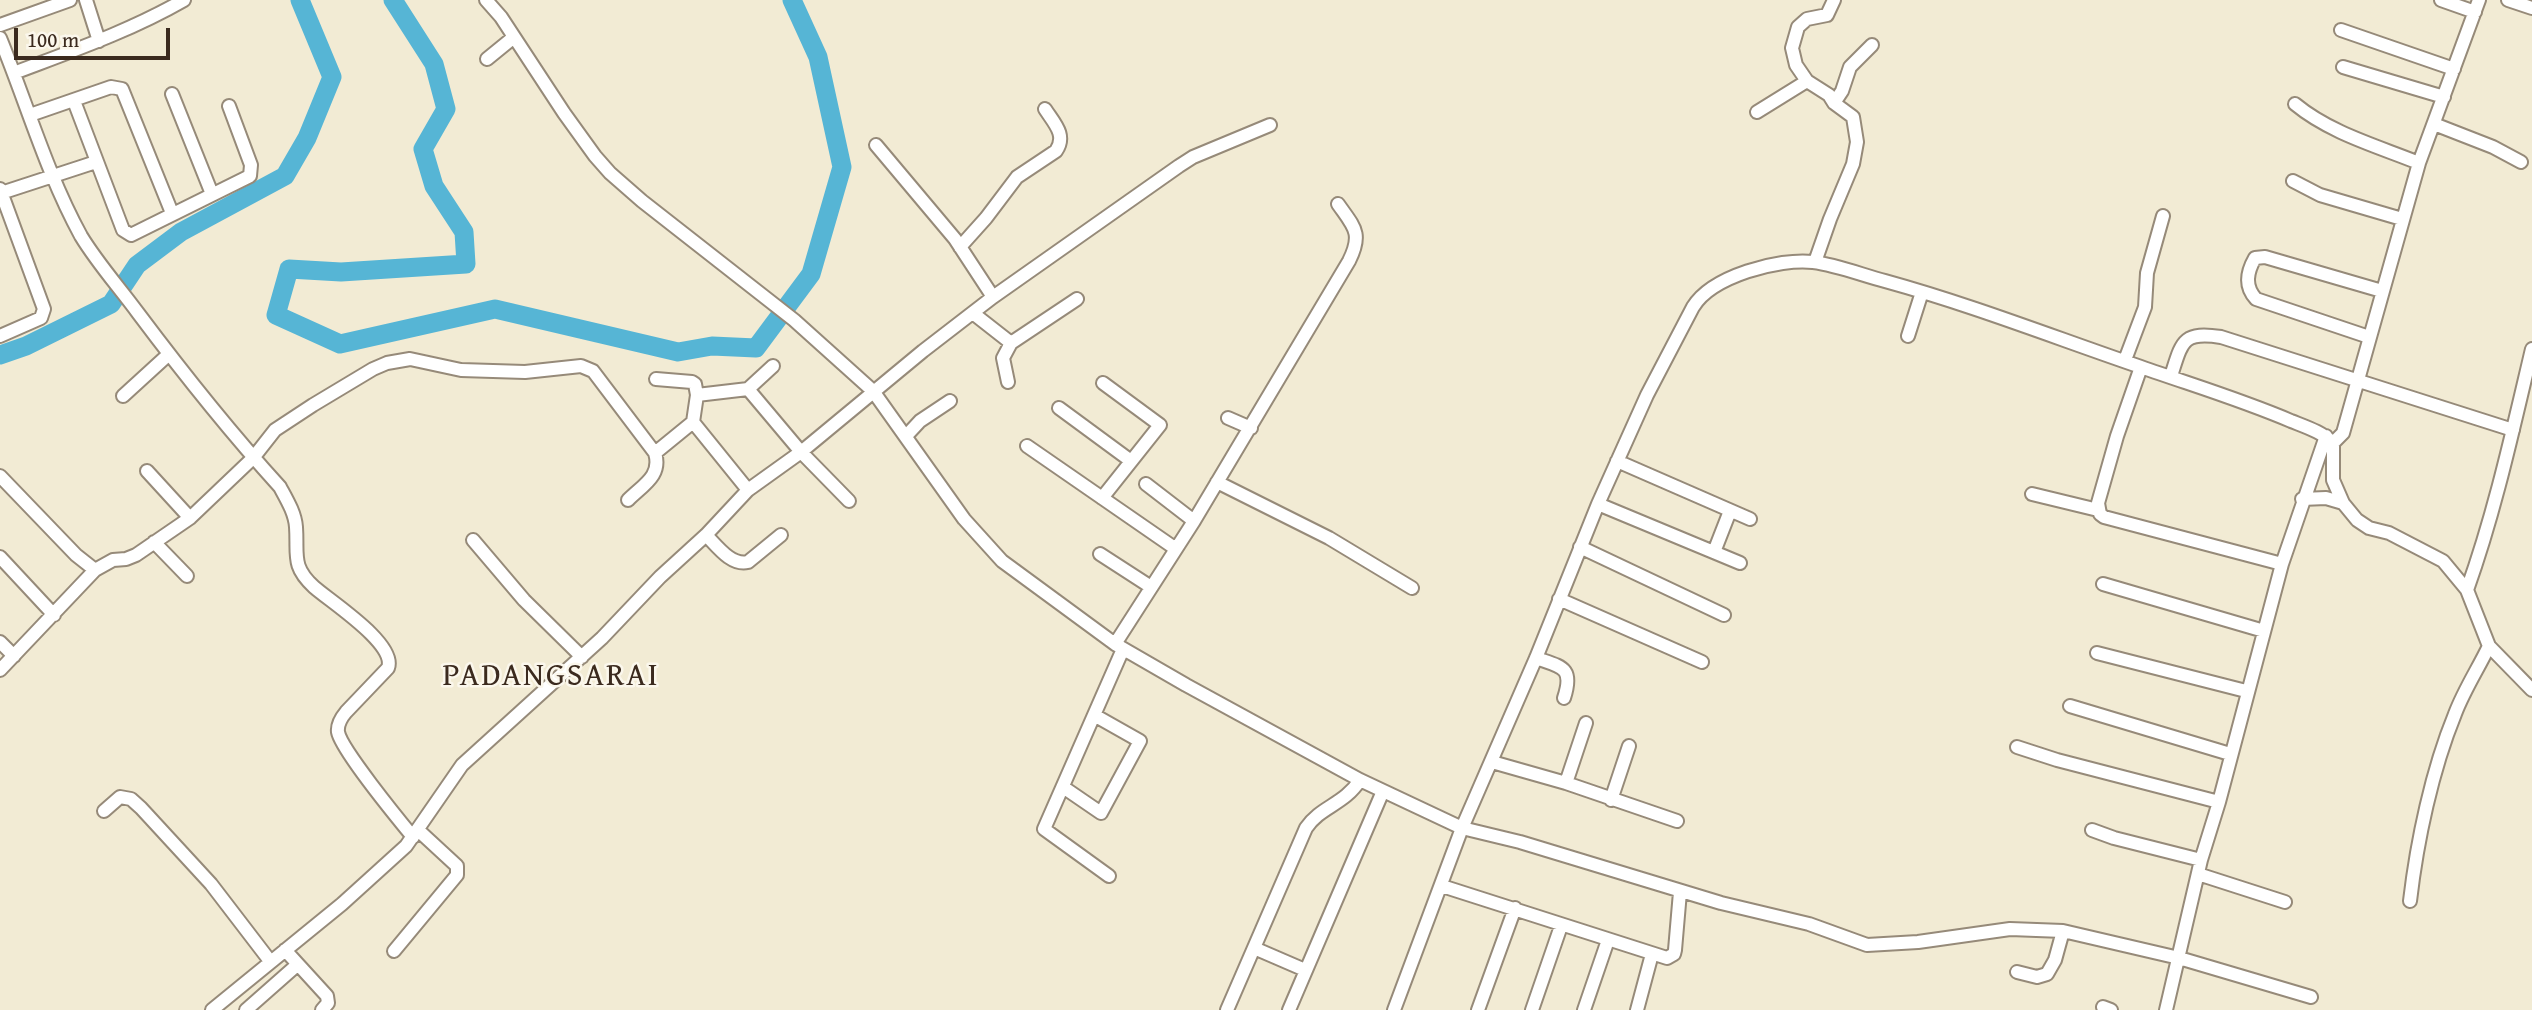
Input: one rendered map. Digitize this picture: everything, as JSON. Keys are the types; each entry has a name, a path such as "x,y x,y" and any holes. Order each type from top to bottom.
{"street":[{"path":"0,25 70,0"},
{"path":"86,0 99,41"},
{"path":"14,72 99,41 156,16 184,0"},
{"path":"486,0 501,17 564,113 610,173 794,320 873,391 907,435 964,519 983,542 1023,578 1119,646 1360,780 1462,828 1520,842 1680,892 1809,924 1867,945 1918,942 2010,929 2063,932 2179,958 2311,998"},
{"path":"1815,262 1829,219 1856,154 1857,142 1853,117 1834,103 1829,95 1807,81 1796,65 1792,48 1798,27 1807,19 1827,15 1834,0"},
{"path":"2166,1010 2201,860 2219,802 2246,691 2302,499 2329,440 2343,433 2419,163 2477,6 2441,0"},
{"path":"2508,0 2532,8"},
{"path":"2341,30 2454,69"},
{"path":"487,59 514,37"},
{"path":"0,38 53,176 80,233 105,274 253,458 280,487 292,510 296,526 295,552 299,569 313,586 367,629 387,654 390,663 388,668 346,712 340,720 338,731 347,749 416,834 449,858 458,870 453,881 394,951"},
{"path":"1834,103 1850,67 1872,45"},
{"path":"2343,67 2444,97"},
{"path":"1757,112 1807,81"},
{"path":"30,116 111,87 122,89 172,213"},
{"path":"173,94 212,194"},
{"path":"74,101 123,230 127,234 246,179 252,172 229,106"},
{"path":"2295,104 2309,116 2335,129 2419,163"},
{"path":"960,247 1017,177 1056,151 1060,145 1062,135 1045,109"},
{"path":"2434,124 2493,147 2521,162"},
{"path":"212,1010 342,904 416,834 452,776 462,765 582,657 748,490 801,452 873,391 993,297 1179,166 1193,157 1270,125"},
{"path":"876,145 960,247 993,297"},
{"path":"1,334 41,318 44,309 1,191 96,162"},
{"path":"2293,181 2320,195 2402,219"},
{"path":"1109,876 1044,830 1094,715 1119,646 1151,587 1251,428 1357,245 1353,226 1338,204"},
{"path":"2125,360 2145,307 2147,273 2163,216"},
{"path":"2369,337 2256,299 2247,282 2249,271 2255,258 2265,257 2382,291"},
{"path":"1394,1010 1462,828 1617,461 1647,395 1698,299 1715,285 1758,269 1796,261 1815,262 1922,292 2125,360 2271,412 2329,440"},
{"path":"1908,336 1922,292"},
{"path":"1008,382 1003,358 1011,342 1077,299"},
{"path":"974,314 1011,342"},
{"path":"2171,376 2182,344 2193,336 2203,334 2221,337 2513,430"},
{"path":"2467,590 2513,430 2532,349"},
{"path":"123,396 169,354"},
{"path":"0,670 95,570 113,560 131,558 190,518 253,458 275,430 373,369 410,359 461,370 525,372 587,367 621,406 655,453 657,471 628,500"},
{"path":"697,395 748,389 773,366"},
{"path":"2098,510 2117,436 2141,367"},
{"path":"655,453 693,422 697,395 697,388 692,382 656,379"},
{"path":"1102,498 1160,425 1103,383"},
{"path":"748,389 801,452 849,501"},
{"path":"907,435 920,421 950,401"},
{"path":"1059,408 1131,461"},
{"path":"1228,418 1251,428"},
{"path":"693,422 748,490"},
{"path":"2329,440 2333,480 2343,503 2357,520 2369,528 2389,533 2444,561 2467,590 2488,646 2532,690"},
{"path":"1027,446 1176,549"},
{"path":"1617,461 1750,519"},
{"path":"147,471 190,518"},
{"path":"0,476 76,555 95,570"},
{"path":"1217,482 1329,538 1412,588"},
{"path":"1146,484 1194,521"},
{"path":"2032,494 2098,510 2104,517 2282,564"},
{"path":"2302,499 2326,498 2343,503"},
{"path":"1598,504 1740,563"},
{"path":"1714,552 1730,511"},
{"path":"706,535 730,559 742,563 748,562 780,536"},
{"path":"473,540 524,600 582,657"},
{"path":"154,542 187,576"},
{"path":"1580,547 1724,615"},
{"path":"1100,554 1151,587"},
{"path":"0,557 54,615"},
{"path":"2104,584 2264,631"},
{"path":"1559,599 1702,662"},
{"path":"0,642 14,656"},
{"path":"2410,901 2415,855 2440,760 2456,710 2488,646"},
{"path":"2097,653 2246,691"},
{"path":"1536,658 1559,666 1567,673 1569,684 1564,698"},
{"path":"2070,706 2230,754"},
{"path":"1063,787 1101,813 1140,741 1094,715"},
{"path":"1566,783 1586,723"},
{"path":"1611,800 1629,746"},
{"path":"2017,747 2219,802"},
{"path":"1492,762 1566,783 1677,821"},
{"path":"1227,1010 1306,828 1319,814 1349,795 1360,780"},
{"path":"1289,1010 1383,791"},
{"path":"104,811 120,797 135,803 211,884 270,961"},
{"path":"2092,830 2201,860"},
{"path":"2198,874 2285,902"},
{"path":"1442,886 1667,958 1674,954 1680,892"},
{"path":"1478,1010 1515,908"},
{"path":"1532,1010 1561,926"},
{"path":"2017,972 2037,977 2047,974 2055,960 2063,932"},
{"path":"1584,1010 1608,940"},
{"path":"1254,948 1305,971"},
{"path":"285,950 327,996 328,1003 322,1010"},
{"path":"1637,1010 1652,954"},
{"path":"246,1010 297,965"}],"waterway":[{"path":"0,355 26,346 111,304 137,265 181,232 285,176 307,138 332,77 300,0"},
{"path":"393,0 434,64 446,109 423,149 434,186 464,232 466,264 341,272 289,269 276,315 340,344 495,309 678,352 712,346 756,348 811,274 842,167 818,57 792,0"}],"district":[{"name":"PADANGSARAI","path":"551,677"}]}
